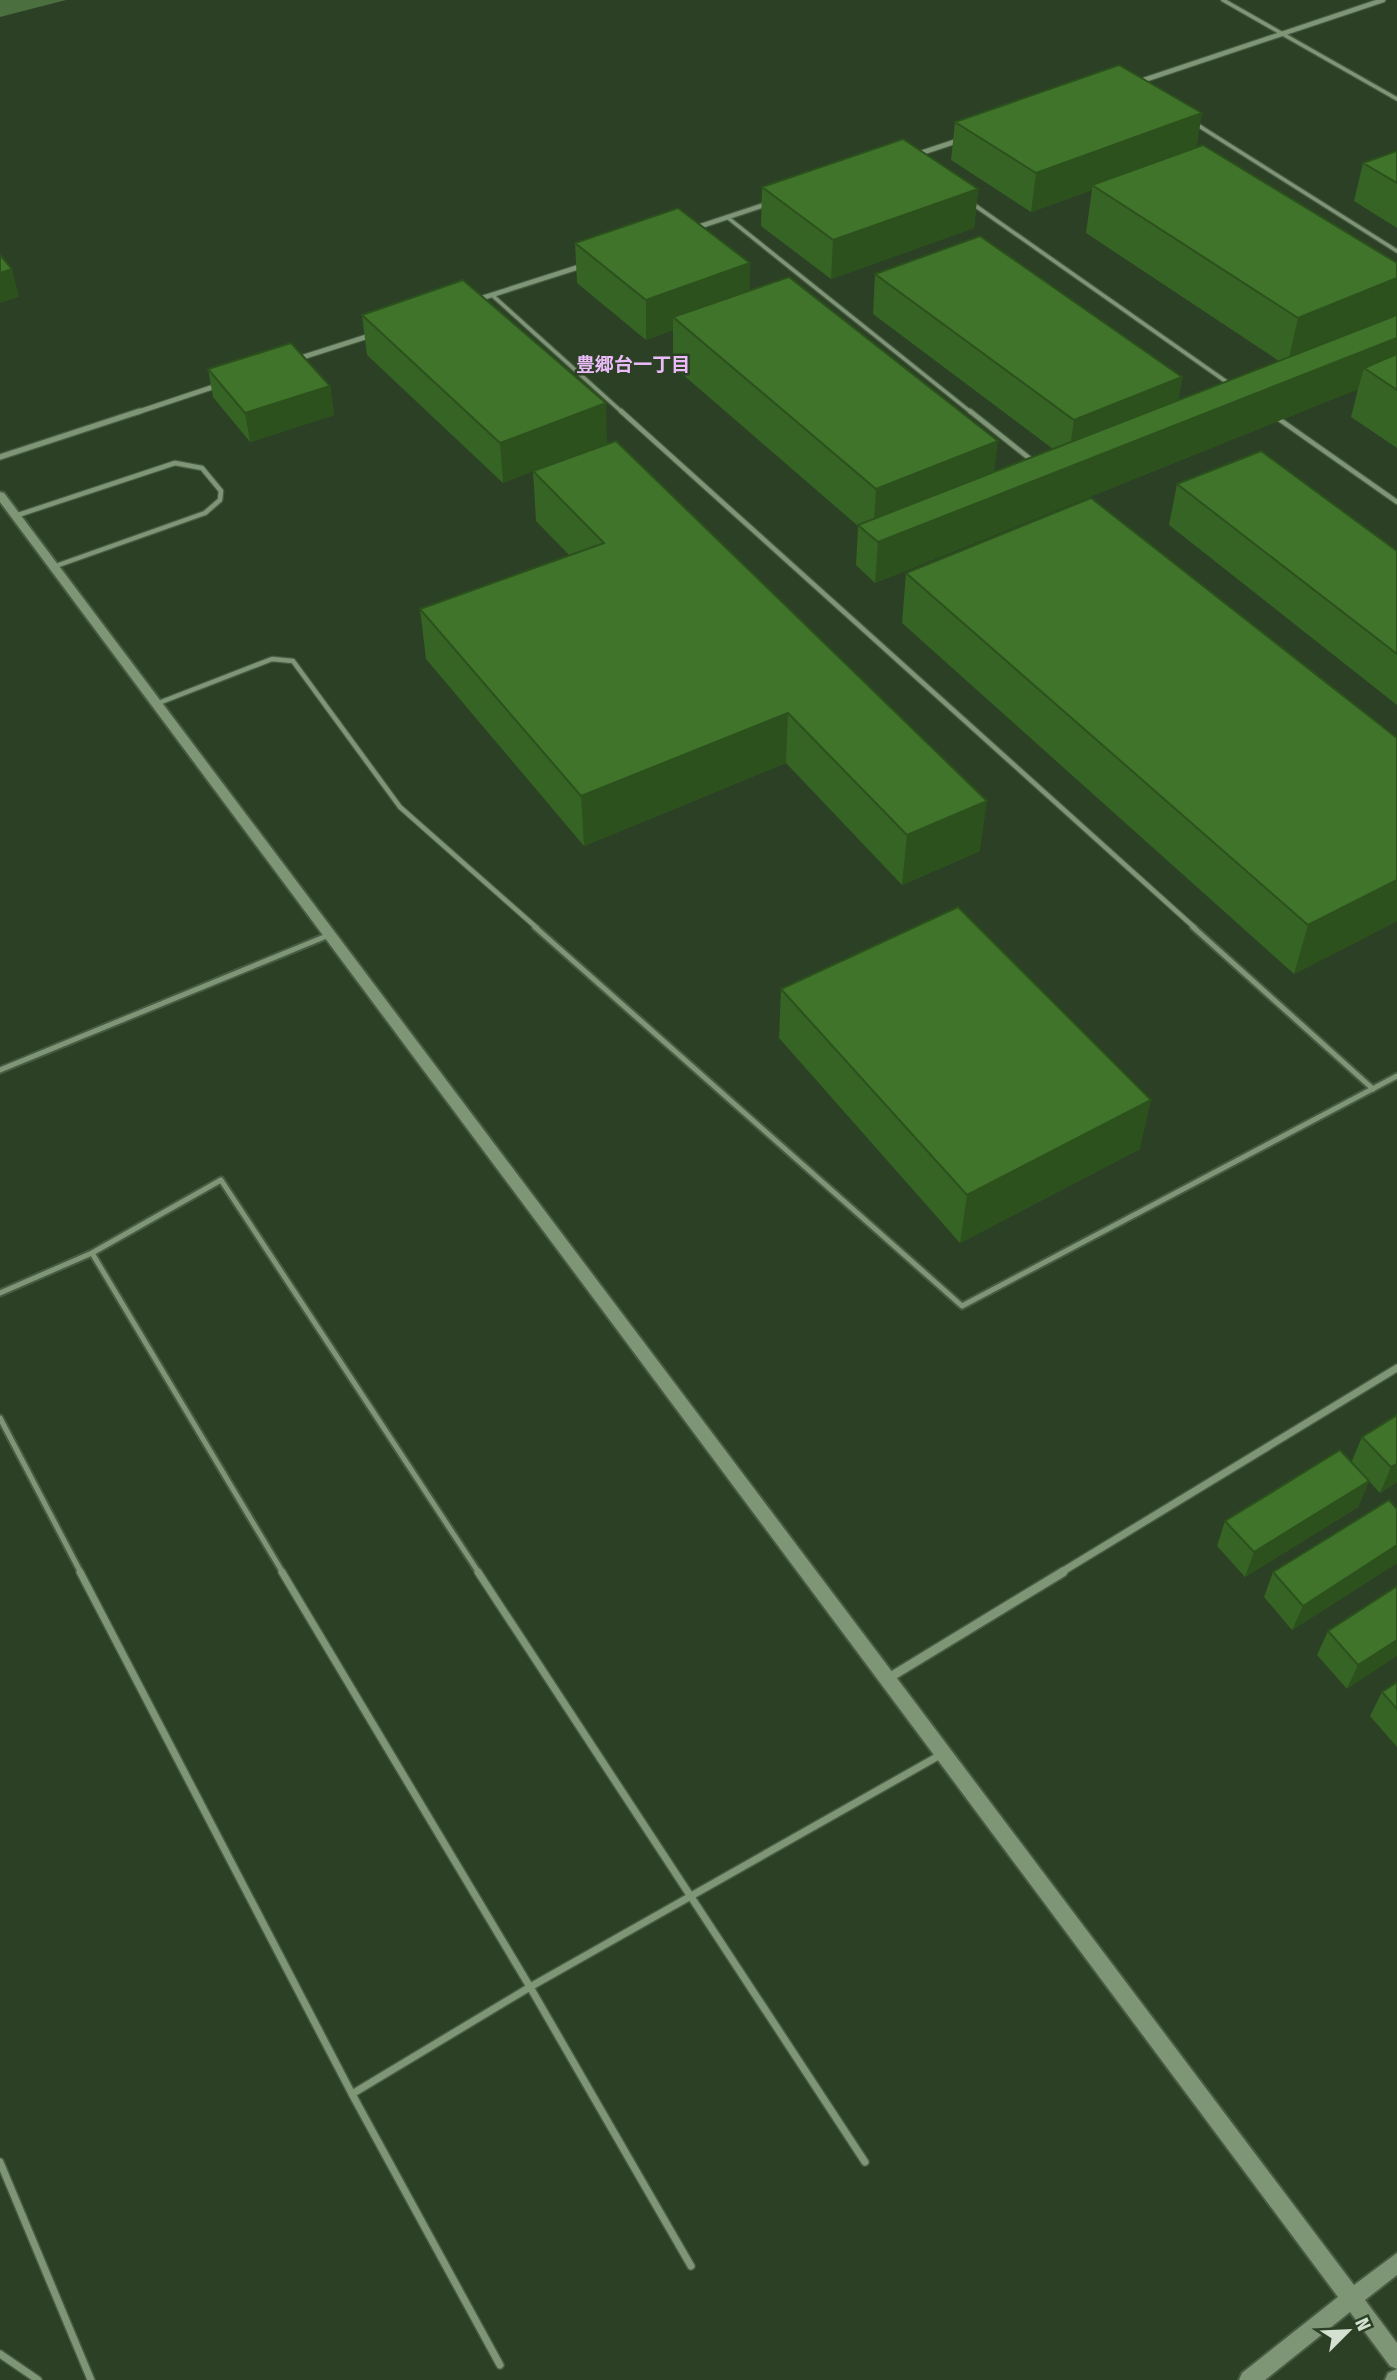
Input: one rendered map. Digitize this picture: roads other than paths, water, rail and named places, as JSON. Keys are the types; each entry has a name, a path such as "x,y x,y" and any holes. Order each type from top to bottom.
{"street":[{"path":"1132,83 1383,0"},
{"path":"907,158 973,136"},
{"path":"688,230 779,200"},
{"path":"465,304 597,261"},
{"path":"292,361 385,330"},
{"path":"0,457 226,383"},
{"path":"0,495 1397,2359"},
{"path":"887,1679 1397,1368"},
{"path":"1249,2380 1397,2263"}],"lane":[{"path":"1223,0 1397,99"},
{"path":"1132,83 1144,91"},
{"path":"1190,120 1397,251"},
{"path":"907,158 919,166"},
{"path":"964,198 1238,390"},
{"path":"727,217 1041,467"},
{"path":"492,295 1373,1088"},
{"path":"1272,414 1397,502"},
{"path":"15,516 175,463 202,468 221,491 220,500 205,513 53,567"},
{"path":"156,704 272,659 293,661 400,807 962,1306 1397,1076"},
{"path":"0,1070 328,935"},
{"path":"0,1293 92,1253 222,1180 693,1895 865,2162"},
{"path":"92,1253 530,1987 691,2266"},
{"path":"0,1418 352,2094 500,2365"},
{"path":"352,2094 530,1987 942,1754"},
{"path":"0,2162 91,2380"},
{"path":"0,2354 38,2380"}],"district":[{"name":"豊郷台一丁目","path":"633,364"}]}
